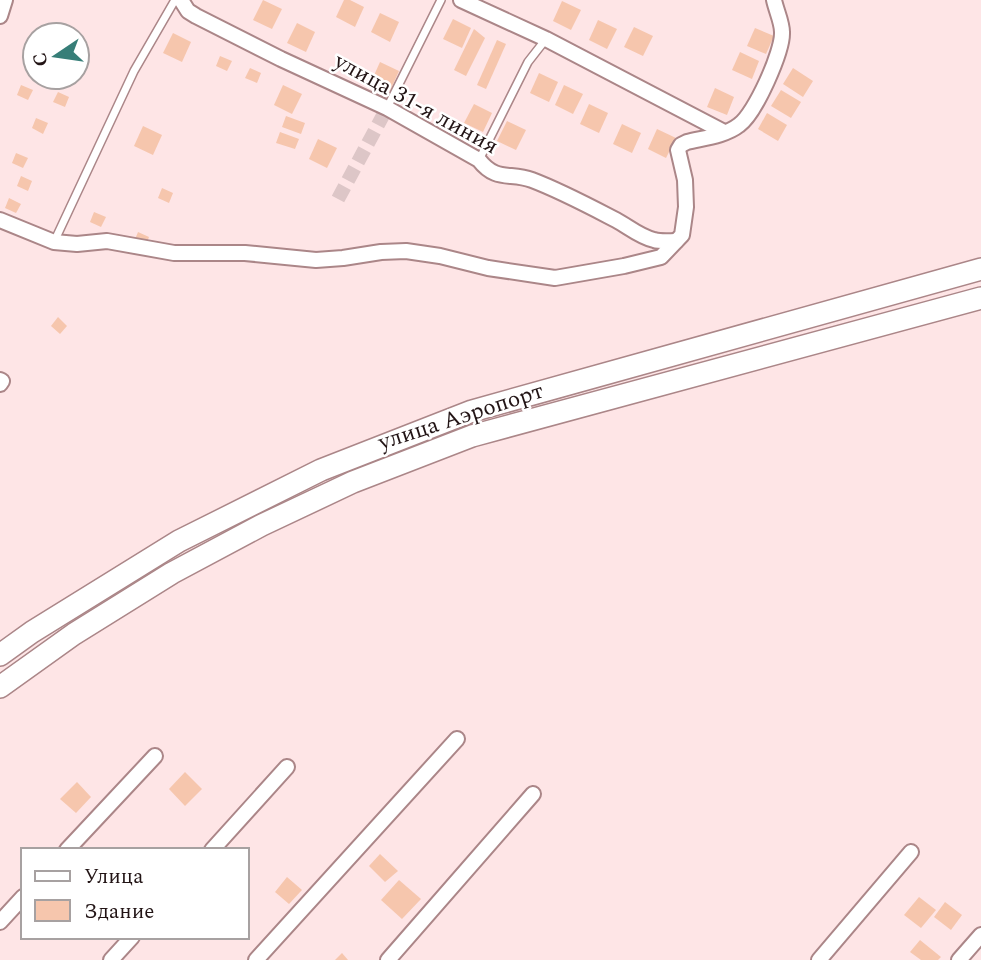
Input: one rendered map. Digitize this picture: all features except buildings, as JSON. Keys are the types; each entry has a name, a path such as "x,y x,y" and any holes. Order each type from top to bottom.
{"main road":[{"name":"улица Аэропорт","path":"0,655 32,632 179,541 321,470 472,411 981,269"},
{"name":"улица Аэропорт","path":"0,687 74,634 172,573 262,525 353,482 472,436 981,298"}],"street":[{"path":"0,16 5,0"},
{"name":"улица 31-я линия","path":"181,0 196,16 387,108 479,160 487,170 508,177 528,178 645,238 659,242 676,241"},
{"path":"461,0 546,39 724,132"},
{"path":"0,220 54,242 77,244 107,241 174,253 246,253 316,260 381,251 406,251 488,268 555,278 661,257 682,235 686,207 685,180 678,150 687,142 740,125 750,113 772,71 783,33 774,0"},
{"path":"256,960 457,739"},
{"path":"69,848 155,756"},
{"path":"214,848 287,767"},
{"path":"388,960 533,794"},
{"path":"819,960 911,852"},
{"path":"0,922 21,899"},
{"path":"959,960 981,935"},
{"path":"111,960 130,939"}],"lane":[{"path":"54,242 134,71 175,0"},
{"path":"387,108 441,0"},
{"path":"479,160 528,62 546,39"}],"tunnel":[{"path":"338,199 387,108"}]}
